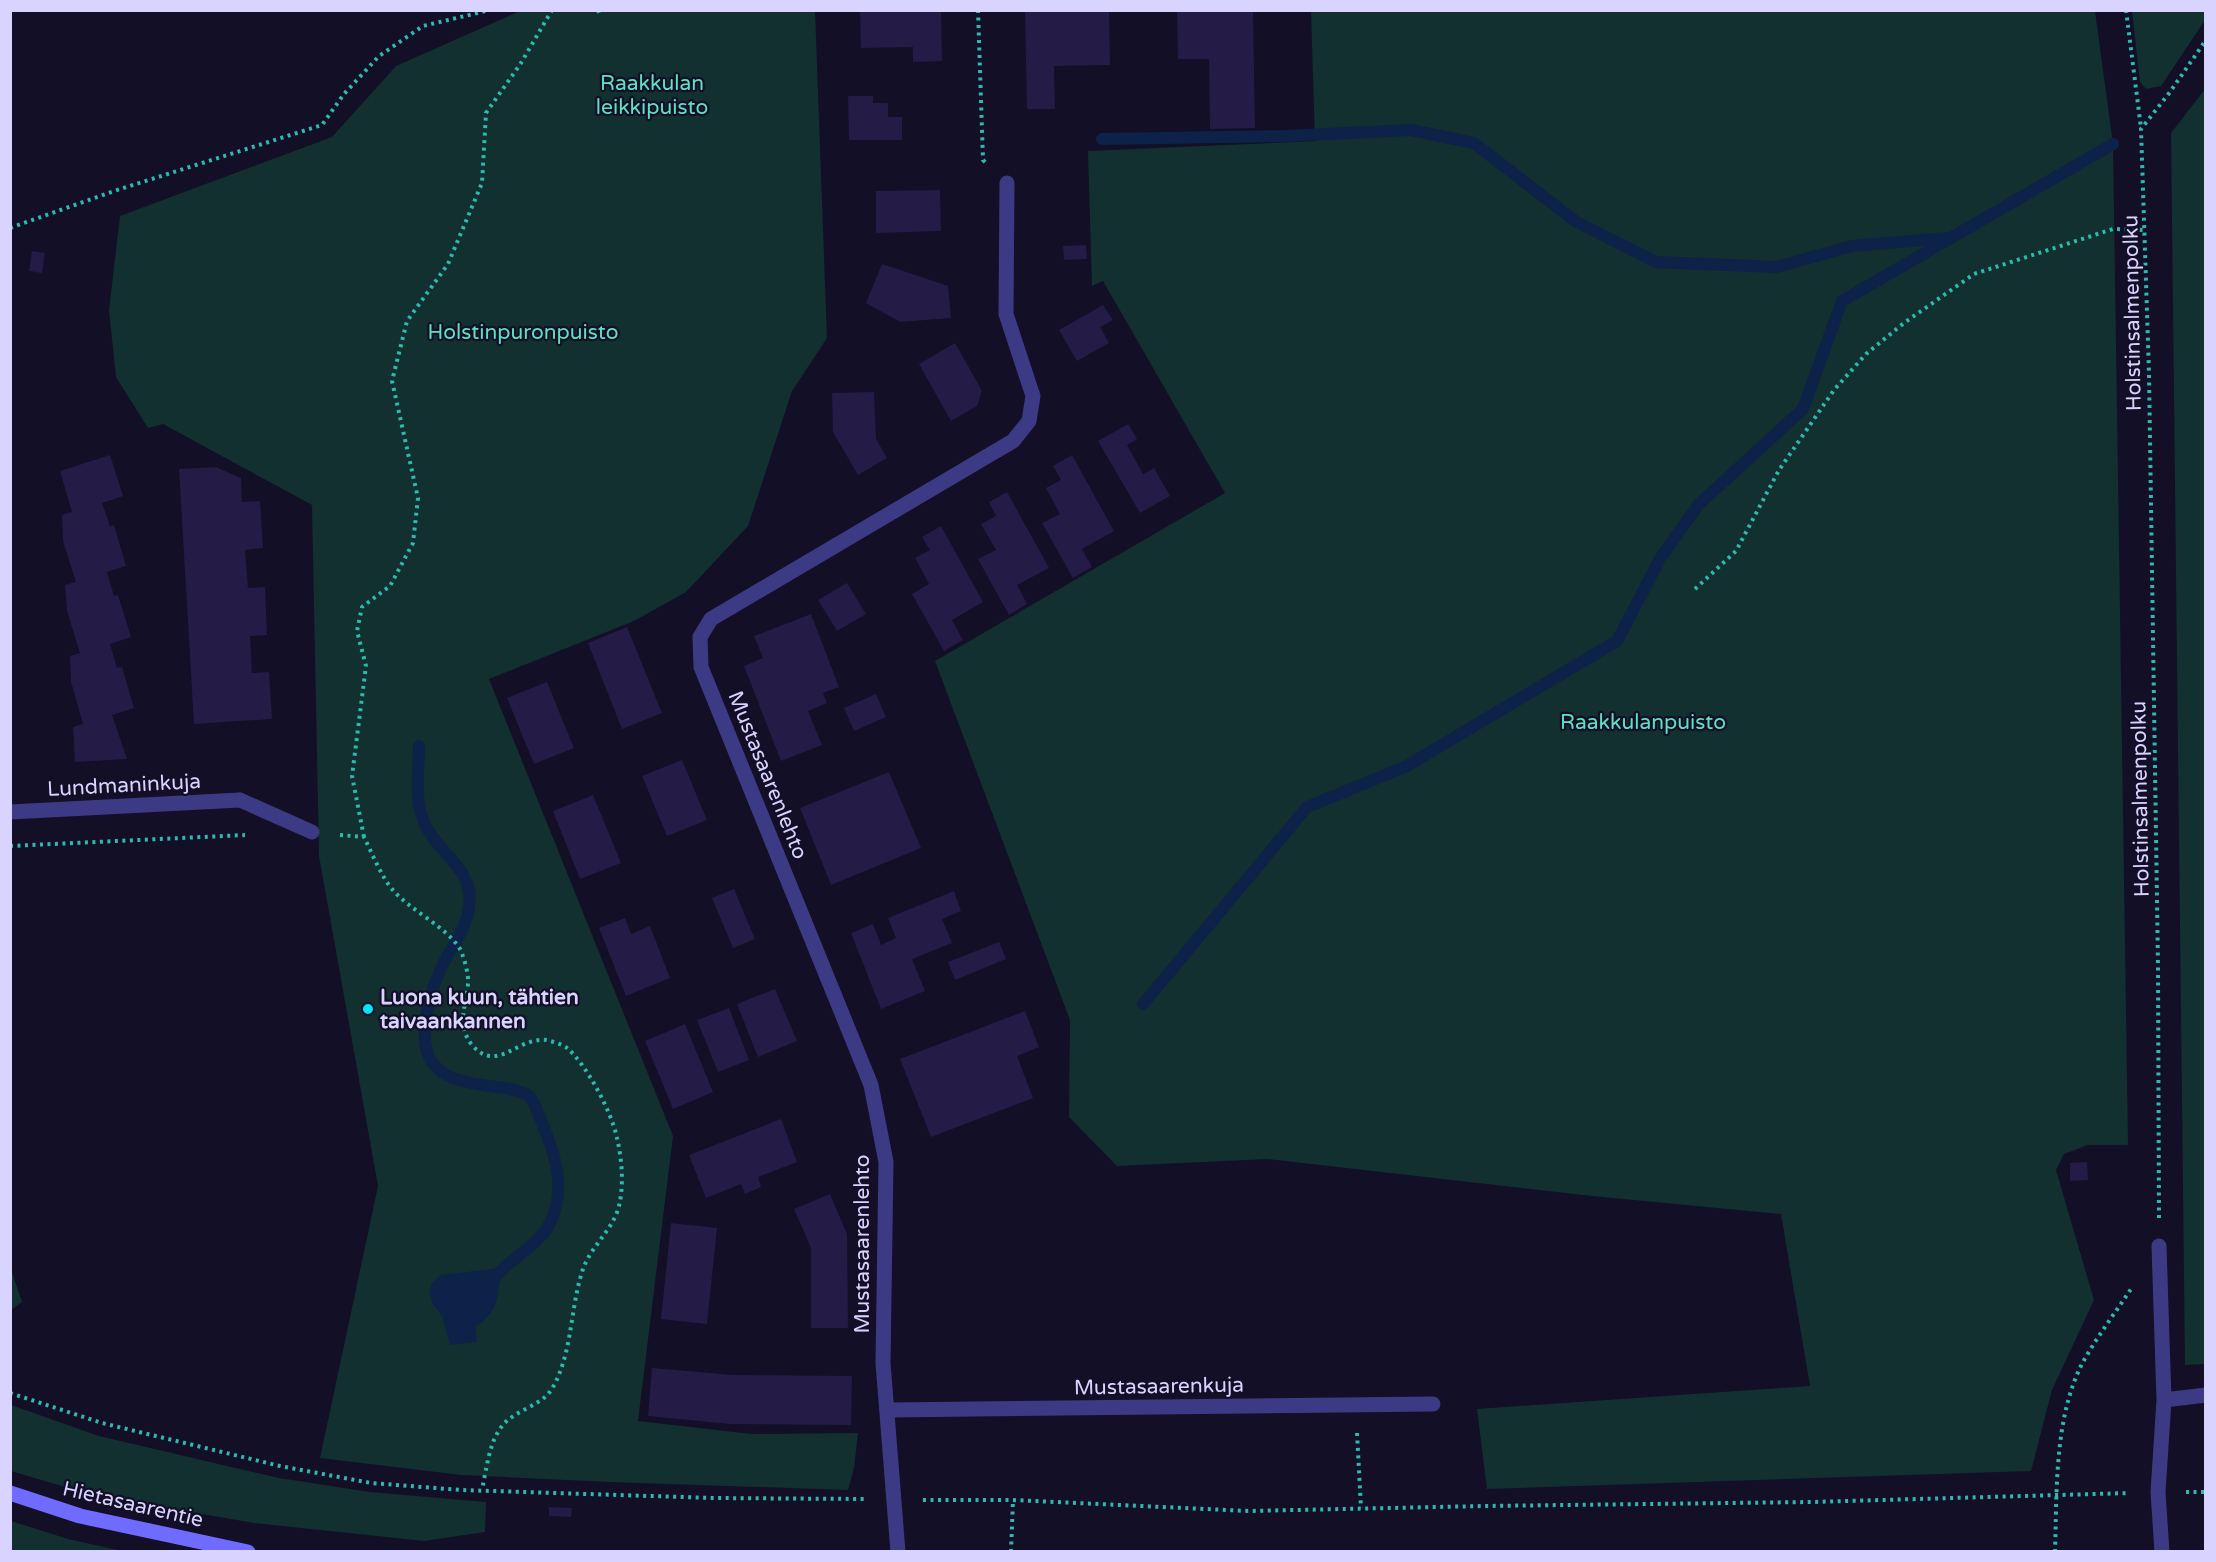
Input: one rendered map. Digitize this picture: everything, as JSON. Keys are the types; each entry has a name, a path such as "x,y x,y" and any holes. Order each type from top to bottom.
{"street":[{"name":"Mustasaarenlehto","path":"898,1551 883,1363 886,1162 871,1085 700,667 700,637 711,619 1013,441 1029,421 1033,396 1006,314 1007,183"},
{"name":"Lundmaninkuja","path":"10,812 240,800 312,832"},
{"path":"2159,1246 2164,1400 2158,1492 2162,1551"},
{"path":"2164,1400 2205,1395"},
{"name":"Mustasaarenkuja","path":"887,1410 1433,1404"},
{"name":"Hietasaarentie","path":"10,1493 80,1516 248,1551"}],"path":[{"path":"10,228 114,191 322,125 344,94 379,56 423,26 490,10"},
{"path":"482,1489 494,1439 503,1424 538,1402 552,1390 562,1368 584,1267 611,1226 619,1206 621,1162 617,1137 607,1107 586,1072 566,1047 547,1040 531,1041 503,1055 490,1057 480,1053 470,1043 462,1026 462,1007 468,982 460,949 392,889 364,837 352,776 366,666 357,631 362,607 390,586 413,543 418,498 392,381 407,321 448,264 482,183 486,113 521,63 552,10"},
{"path":"598,10 600,16"},
{"path":"978,10 983,160 1007,183"},
{"name":"Holstinsalmenpolku","path":"2126,10 2141,129 2146,230 2158,966 2159,1246"},
{"path":"2141,129 2170,92 2205,40"},
{"path":"1695,589 1736,551 1779,470 1834,390 1866,354 1881,342 1974,273 2113,229 2146,230"},
{"path":"312,832 364,837"},
{"path":"10,846 254,835"},
{"path":"2055,1551 2064,1414 2083,1363 2159,1246"},
{"path":"10,1393 102,1423 280,1466 371,1483 461,1490 713,1498 1013,1500 1248,1511 1811,1502 2205,1492"},
{"path":"1356,1405 1361,1508"},
{"path":"1011,1551 1013,1500"}],"green space":[{"name":"Holstinpuronpuisto","path":"520,11 815,11 827,338 792,391 748,526 686,592 634,621 489,679 673,1136 638,1421 752,1434 858,1433 854,1468 848,1490 461,1475 320,1458 378,1186 319,856 312,505 163,424 148,428 116,377 109,310 120,216 332,137 396,66"},
{"name":"Raakkulanpuisto","path":"1311,11 2095,11 2113,144 2128,1145 2088,1145 2064,1154 2056,1170 2094,1300 2052,1390 2031,1471 1487,1489 1477,1409 1810,1386 1781,1214 1592,1196 1268,1159 1117,1166 1069,1117 1070,1020 935,661 1225,493 1103,281 1092,286 1088,151 1315,141"},
{"path":"2132,11 2205,11 2205,20 2161,86 2146,89 2140,82"},
{"path":"2205,89 2206,1364 2185,1365 2171,133"},
{"path":"11,1269 22,1302 10,1310"},
{"path":"11,1405 99,1436 279,1478 370,1492 486,1502 485,1532 424,1541 254,1523 92,1495 11,1471"},
{"path":"11,1521 68,1539 122,1551 11,1551"}],"water":[{"path":"501,1268 494,1308 475,1327 477,1342 450,1345 442,1316 433,1304 429,1293 432,1283 441,1275"}],"building":[{"path":"941,10 942,61 913,62 913,47 861,48 860,11"},
{"path":"1025,10 1109,10 1110,65 1054,66 1055,109 1027,109"},
{"path":"1177,10 1253,11 1255,128 1210,129 1209,59 1178,59"},
{"path":"848,96 873,96 873,103 888,103 888,117 902,117 902,140 849,140"},
{"path":"940,190 941,231 876,233 876,191"},
{"path":"1086,245 1087,259 1064,260 1063,246"},
{"path":"32,251 45,253 42,273 29,271"},
{"path":"882,264 948,286 951,318 900,322 866,303"},
{"path":"1103,305 1113,320 1100,327 1109,343 1077,361 1059,330"},
{"path":"955,343 982,391 977,406 951,421 919,364"},
{"path":"874,392 876,439 887,458 858,475 833,432 832,393"},
{"path":"1128,424 1137,439 1127,445 1143,474 1154,468 1170,496 1140,513 1098,441"},
{"path":"110,455 123,496 102,503 110,526 114,525 126,566 107,572 114,596 118,595 131,637 110,644 117,668 122,667 134,708 112,715 127,759 75,762 73,727 83,724 71,682 70,656 80,653 67,611 65,585 76,582 63,541 62,515 72,512 60,471"},
{"path":"1072,455 1114,531 1082,549 1092,567 1073,578 1042,523 1060,514 1046,488 1061,480 1053,466"},
{"path":"216,467 241,478 242,502 260,501 263,548 245,550 248,588 265,587 267,635 250,636 252,673 269,672 272,719 194,724 179,469"},
{"path":"1007,492 1049,568 1017,585 1027,604 1009,615 978,559 996,550 981,524 996,516 989,502"},
{"path":"941,526 983,602 952,620 963,640 944,651 912,594 929,584 915,558 930,550 922,537"},
{"path":"847,583 866,614 837,631 818,600"},
{"path":"811,614 839,687 823,693 827,703 808,711 822,745 781,761 744,666 763,658 754,636"},
{"path":"627,627 662,713 622,729 588,643"},
{"path":"547,682 574,748 534,764 507,698"},
{"path":"876,694 886,717 854,731 844,708"},
{"path":"682,760 707,820 667,836 642,776"},
{"path":"889,772 921,848 831,885 800,808"},
{"path":"593,795 621,863 580,879 553,811"},
{"path":"734,889 755,939 733,948 712,898"},
{"path":"954,891 961,911 942,919 952,943 912,959 925,991 881,1009 851,933 873,924 881,945 896,938 888,918"},
{"path":"625,918 631,934 650,926 670,978 626,996 599,928"},
{"path":"999,942 1006,959 955,980 948,962"},
{"path":"775,989 797,1041 758,1057 737,1004"},
{"path":"729,1008 749,1060 718,1072 697,1020"},
{"path":"1025,1011 1039,1047 1017,1056 1033,1098 931,1137 900,1059"},
{"path":"685,1024 713,1092 673,1109 645,1041"},
{"path":"781,1119 797,1162 758,1177 761,1187 745,1194 741,1184 706,1198 689,1155"},
{"path":"2087,1162 2088,1180 2070,1181 2070,1163"},
{"path":"830,1194 847,1234 848,1328 811,1328 811,1248 794,1209"},
{"path":"671,1223 717,1228 707,1324 661,1319"},
{"path":"652,1368 733,1375 852,1376 851,1425 729,1424 648,1416"},
{"path":"549,1507 572,1508 571,1517 549,1516"}],"waterway":[{"path":"1102,139 1285,136 1411,130 1474,143 1575,221 1656,262 1776,267 1852,246 1947,238"},
{"path":"1143,1004 1307,807 1405,767 1617,641 1661,557 1699,504 1803,409 1842,301 2113,144"},
{"path":"419,746 418,791 421,814 426,827 462,874 469,894 469,907 464,925 433,990 426,1020 426,1048 430,1060 447,1075 470,1083 518,1091 530,1097 535,1104 550,1145 557,1172 557,1200 548,1227 536,1242 506,1266 493,1280"}],"place":[{"name":"Luona kuun, tähtien taivaankannen","path":"368,1009"}],"park label":[{"name":"Raakkulan leikkipuisto","path":"652,95"}]}
